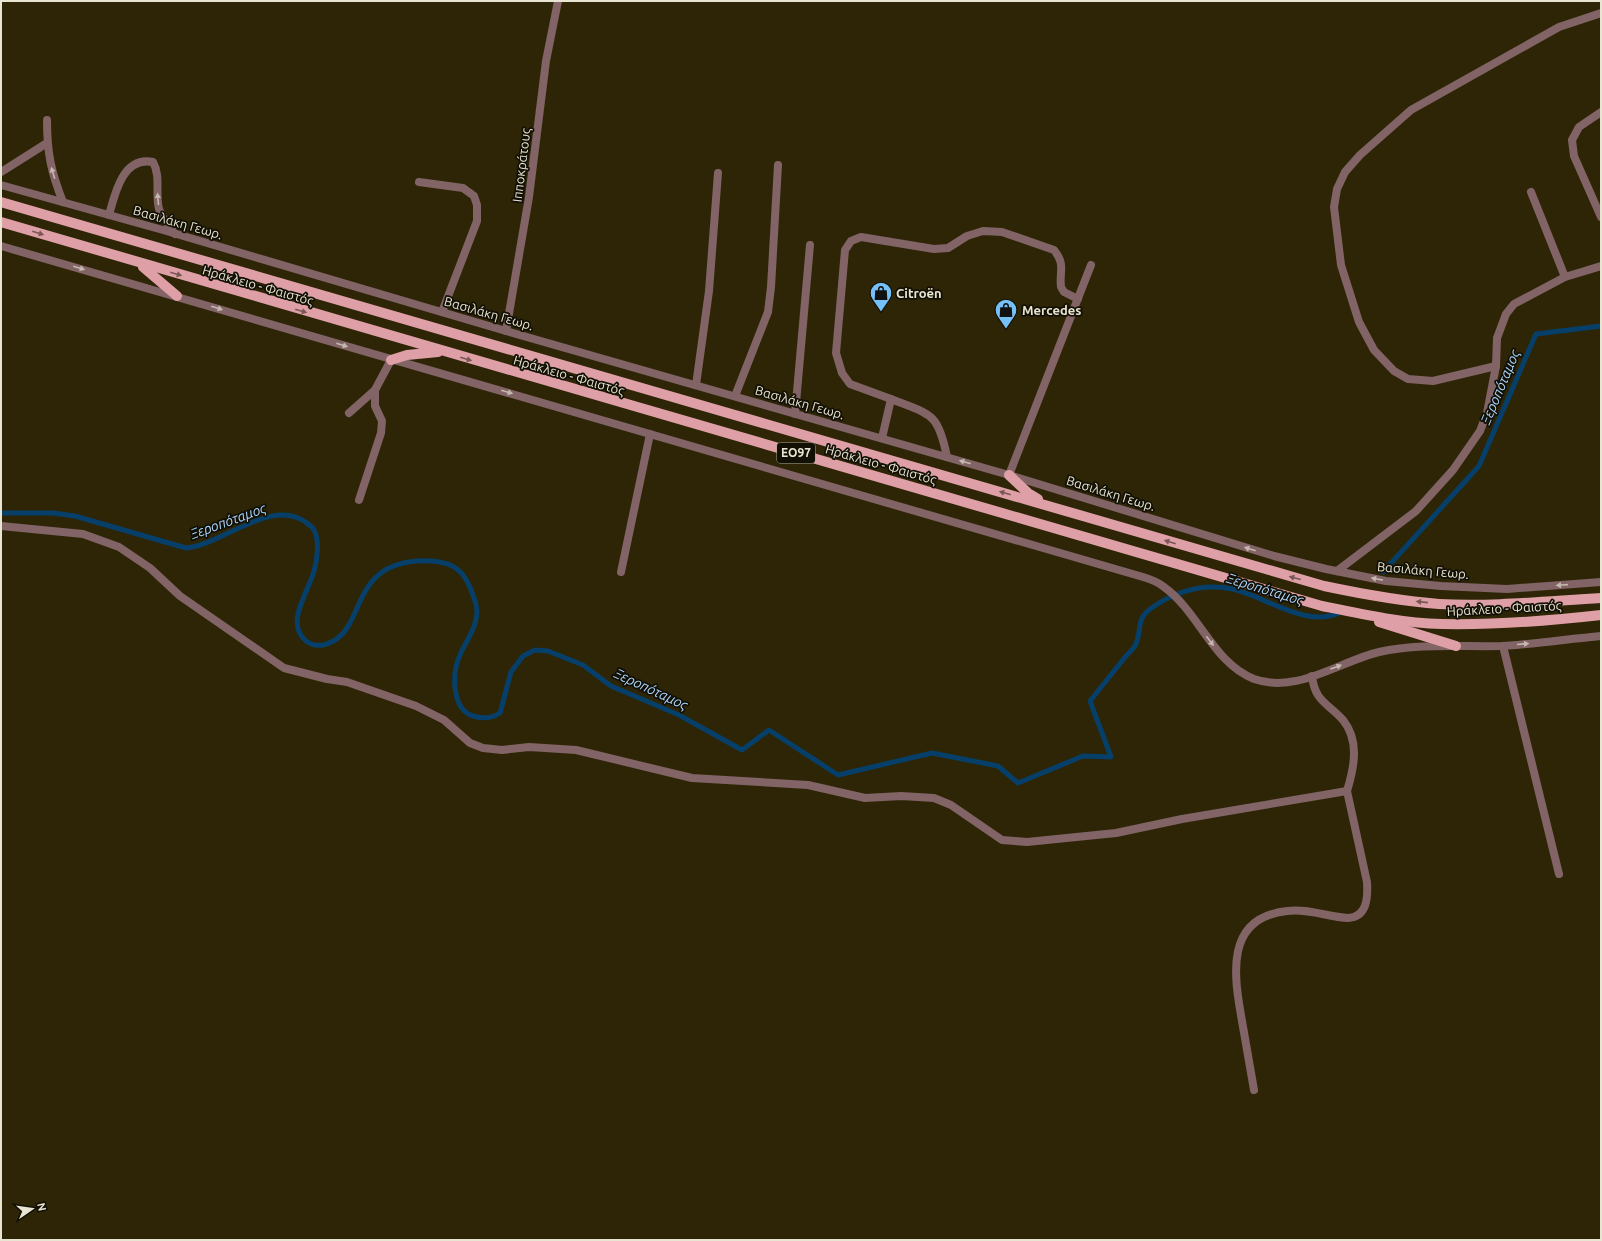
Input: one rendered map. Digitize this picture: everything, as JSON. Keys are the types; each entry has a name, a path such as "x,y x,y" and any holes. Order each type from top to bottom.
{"main road":[{"name":"Ηράκλειο - Φαιστός","path":"1,202 141,244 1050,506 1270,572 1324,586 1382,598 1440,604 1504,603 1601,598"},
{"name":"Ηράκλειο - Φαιστός","path":"1,222 136,263 1322,606 1379,617 1441,624 1504,624 1601,615"},
{"path":"136,263 149,270 178,296"},
{"path":"391,360 407,356 443,352"},
{"path":"1009,475 1028,493 1050,506"},
{"path":"1322,606 1456,646"}],"street":[{"name":"Ιπποκράτους","path":"506,331 530,197 546,61 558,1"},
{"path":"1496,366 1433,381 1408,379 1394,372 1374,350 1359,322 1341,265 1334,207 1336,189 1345,172 1360,155 1412,110 1559,27 1601,13"},
{"path":"1601,112 1579,127 1572,140 1574,156 1601,218"},
{"path":"47,120 47,142 51,168 63,202"},
{"path":"1,172 47,142"},
{"path":"109,215 116,188 127,169 145,160 153,162 157,168 160,210 166,222 175,234"},
{"path":"735,396 768,312 771,287 778,165"},
{"path":"696,385 709,291 718,173"},
{"path":"419,182 463,188 474,196 477,204 477,221 442,312"},
{"name":"Βασιλάκη Γεωρ.","path":"1,185 1009,475 1274,556 1386,581 1441,586 1507,589 1601,582"},
{"path":"1531,192 1564,277"},
{"path":"947,457 941,431 935,421 926,413 850,384 842,373 836,353 845,250 851,241 861,237 934,249 948,248 968,236 983,231 1002,232 1054,250 1059,256 1063,267 1061,287 1064,292 1078,299"},
{"path":"795,414 810,245"},
{"path":"1,246 178,296 391,360 1113,568 1150,580 1168,591 1187,609 1223,657 1244,674 1268,682 1296,682 1380,652 1411,648 1503,646 1601,636"},
{"path":"1009,475 1091,266"},
{"path":"1337,571 1416,511 1453,470 1480,431 1487,413 1496,366 1497,338 1506,314 1514,304 1564,277 1601,266"},
{"path":"349,414 375,390 391,360"},
{"path":"359,500 381,432 382,421 375,406 375,390"},
{"path":"882,438 891,399"},
{"path":"620,572 650,434"},
{"path":"1,528 83,534 119,547 150,568 180,596 284,668 327,679 347,682 416,706 444,720 470,742 484,748 502,750 529,747 576,750 692,778 808,785 865,798 901,796 934,798 951,805 1002,840 1027,842 1116,833 1182,819 1347,791"},
{"path":"1503,646 1560,874"},
{"path":"1254,1090 1236,984 1237,951 1244,936 1252,925 1263,918 1276,913 1294,910 1352,918 1364,910 1368,895 1367,882 1347,791 1353,774 1355,756 1350,733 1343,721 1314,692 1312,676"}],"waterway":[{"name":"Ξεροπόταμος","path":"1383,572 1479,466 1536,334 1601,326"},
{"name":"Ξεροπόταμος","path":"1,513 53,513 75,516 186,548 216,539 263,518 279,515 293,516 312,527 317,539 317,556 315,567 300,606 297,624 299,633 305,640 316,645 323,645 338,638 348,627 371,583 384,571 403,563 432,561 448,564 460,571 468,582 475,601 477,613 472,632 457,662 455,680 457,698 466,712 473,716 487,718 500,713 511,672 523,656 535,650 548,651 583,665 611,686 679,715 742,750 769,730 838,775 932,753 998,766 1018,783 1083,756 1111,757 1090,701 1133,649 1138,636 1140,622 1144,615 1160,603 1183,592 1208,587 1232,589 1295,613 1311,617 1326,617 1341,612"}],"place":[{"name":"Citroën","path":"881,312"},
{"name":"Mercedes","path":"1006,330"}]}
